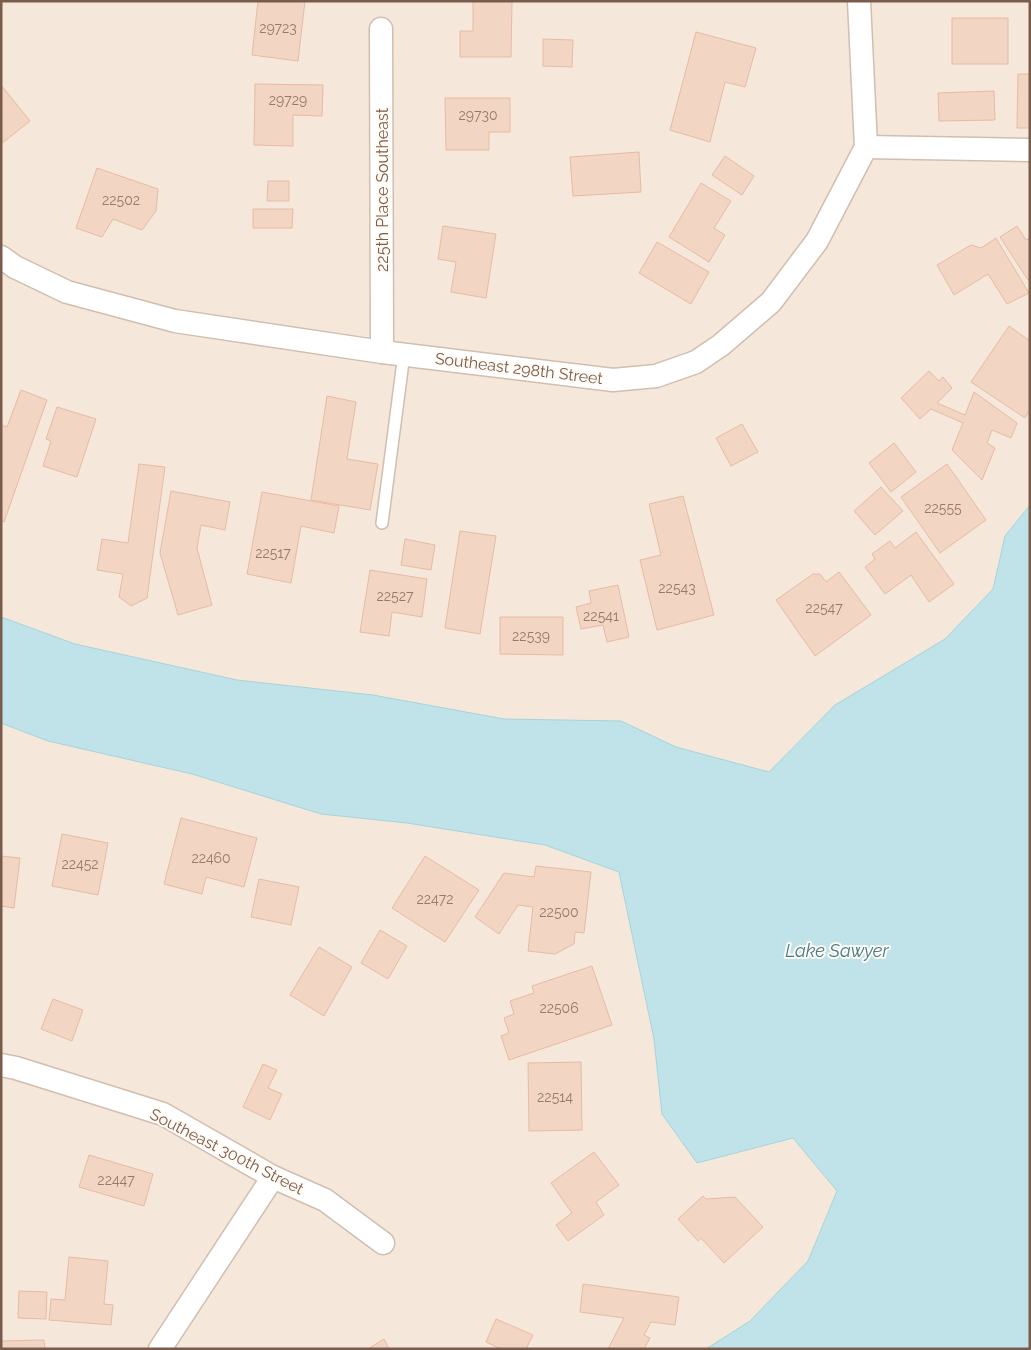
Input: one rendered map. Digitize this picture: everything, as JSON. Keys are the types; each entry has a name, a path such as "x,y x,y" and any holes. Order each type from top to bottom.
{"street":[{"path":"859,1 866,147 1030,150"},
{"name":"225th Place Southeast","path":"381,29 393,353"},
{"name":"Southeast 298th Street","path":"1,257 15,267 67,292 175,321 393,353 613,380 656,376 696,362 720,345 772,302 817,241 866,147"},
{"name":"Southeast 300th Street","path":"1,1065 163,1114 273,1177 325,1200 383,1243"},
{"path":"160,1349 273,1177"}],"lane":[{"path":"382,523 393,353"}],"shaded area":[{"path":"1,1 1030,1 1030,505 1005,536 993,589 945,639 835,705 769,772 676,747 621,721 504,719 373,695 237,680 75,644 1,617"},
{"path":"1,723 48,741 192,774 321,814 407,823 545,845 619,872 654,1039 662,1114 697,1163 793,1138 837,1191 808,1261 750,1322 706,1349 1,1349"}],"water":[{"name":"Lake Sawyer","path":"1030,505 1030,1349 706,1349 750,1321 808,1261 837,1191 793,1138 697,1163 662,1114 654,1039 619,872 545,845 407,823 321,814 192,774 48,741 1,723 1,617 75,644 237,680 373,695 504,719 621,721 676,747 769,772 835,705 945,639 993,589 1005,536"}],"building":[{"path":"258,1 305,1 298,61 252,55"},
{"path":"473,1 512,1 511,57 460,57 460,31 473,31"},
{"path":"952,18 1008,18 1008,64 952,64"},
{"path":"696,32 756,48 745,87 725,82 710,142 670,130"},
{"path":"543,39 573,40 572,67 543,66"},
{"path":"1018,74 1030,74 1030,128 1017,128"},
{"path":"255,84 323,85 322,116 293,115 293,146 254,145"},
{"path":"1,85 30,121 1,144"},
{"path":"994,91 995,120 939,121 938,93"},
{"path":"445,98 510,98 510,132 489,132 489,150 446,150"},
{"path":"639,152 641,192 573,196 570,157"},
{"path":"725,156 754,176 742,195 712,175"},
{"path":"97,168 158,189 156,211 142,230 113,219 102,237 76,228"},
{"path":"268,181 289,181 289,201 267,201"},
{"path":"701,183 731,201 714,228 725,235 709,262 669,237"},
{"path":"253,209 293,209 292,228 253,228"},
{"path":"443,226 496,234 486,298 451,292 456,262 438,259"},
{"path":"1017,226 1026,240 1030,238 1030,279 1028,280 1000,237"},
{"path":"996,238 1029,293 1007,304 988,274 954,295 937,265 971,245 981,248"},
{"path":"657,242 709,272 691,304 639,273"},
{"path":"1009,326 1030,341 1030,409 1025,418 971,382"},
{"path":"929,371 939,381 943,377 952,388 937,403 965,415 974,392 1017,423 1011,438 992,430 987,443 995,448 982,480 952,450 963,423 931,409 920,419 901,398"},
{"path":"21,390 47,400 4,522 1,521 1,425 7,427"},
{"path":"327,396 356,402 347,459 378,464 370,510 311,500"},
{"path":"57,407 96,419 77,477 43,466 51,441 46,439"},
{"path":"742,424 758,452 731,466 716,438"},
{"path":"894,443 916,472 891,492 869,463"},
{"path":"139,464 165,467 147,598 131,606 119,597 123,574 97,570 102,539 128,543"},
{"path":"947,464 986,520 940,553 901,497"},
{"path":"881,487 903,511 875,535 854,511"},
{"path":"171,491 230,502 225,530 201,525 197,548 212,605 178,615 160,553"},
{"path":"262,492 339,506 334,533 301,526 291,583 247,574"},
{"path":"683,496 714,615 657,630 640,560 661,555 649,504"},
{"path":"460,531 496,536 480,634 445,628"},
{"path":"916,532 954,584 929,602 911,575 885,594 865,567 875,559 872,554 890,541 895,548"},
{"path":"405,539 435,545 431,570 401,565"},
{"path":"370,570 427,579 422,617 392,612 389,636 360,632"},
{"path":"839,572 871,615 815,656 776,600 813,574 820,574 826,582"},
{"path":"618,585 629,637 607,642 603,625 581,629 576,607 591,603 589,591"},
{"path":"500,617 563,617 563,655 500,654"},
{"path":"181,818 257,838 244,887 206,877 202,894 164,884"},
{"path":"62,834 108,843 98,895 52,886"},
{"path":"1,856 20,858 14,908 1,906"},
{"path":"425,856 479,890 445,942 392,908"},
{"path":"536,866 591,872 584,933 575,932 574,944 555,954 528,951 533,907 518,905 499,934 475,917 504,873 534,877"},
{"path":"259,879 299,887 291,925 251,917"},
{"path":"380,930 407,946 388,979 361,963"},
{"path":"319,947 352,967 324,1016 290,995"},
{"path":"592,966 612,1025 509,1060 501,1036 509,1033 504,1018 514,1014 510,1001 534,993 532,986"},
{"path":"53,999 83,1010 72,1041 41,1029"},
{"path":"581,1062 582,1130 529,1131 528,1063"},
{"path":"263,1064 277,1070 268,1088 282,1094 270,1120 243,1107"},
{"path":"594,1152 619,1185 596,1202 604,1215 568,1241 556,1225 572,1213 551,1183"},
{"path":"89,1155 153,1174 144,1206 79,1187"},
{"path":"703,1196 706,1199 735,1197 763,1227 724,1263 701,1238 698,1241 678,1219"},
{"path":"69,1257 108,1261 104,1304 113,1305 111,1325 49,1320 51,1299 65,1300"},
{"path":"583,1284 679,1297 675,1325 651,1322 644,1335 650,1338 644,1349 608,1349 624,1318 580,1312"},
{"path":"19,1291 47,1292 46,1319 18,1318"},
{"path":"496,1319 533,1335 526,1349 501,1349 486,1342"},
{"path":"384,1339 389,1349 368,1349"},
{"path":"44,1340 45,1349 1,1349 1,1341"}]}
